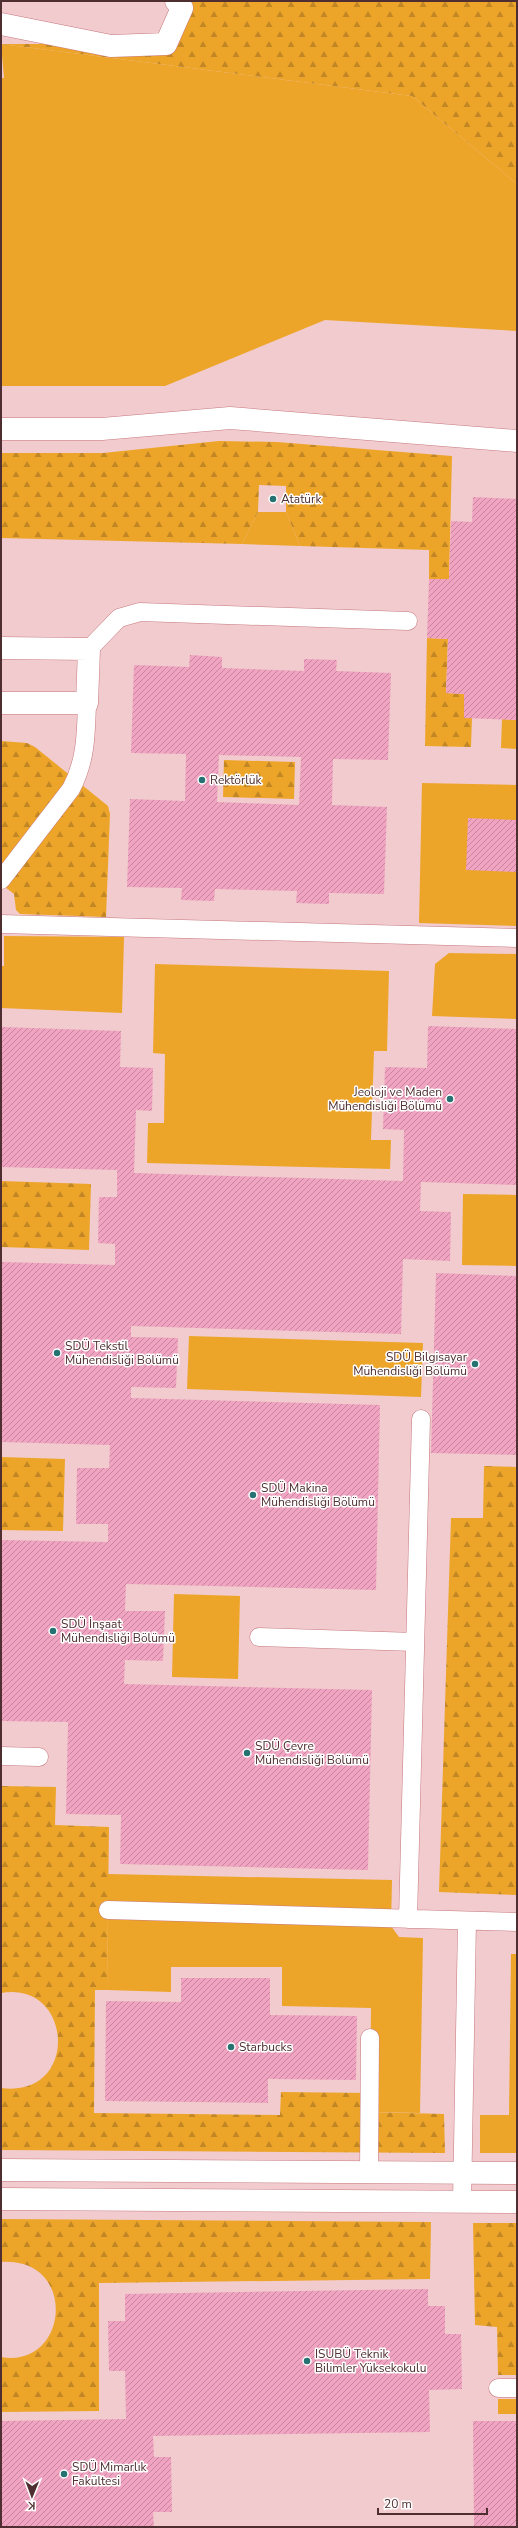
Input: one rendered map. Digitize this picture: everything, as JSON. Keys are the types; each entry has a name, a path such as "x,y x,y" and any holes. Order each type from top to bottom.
{"street":[{"path":"1,24 111,46 166,44 182,8 176,1"},
{"path":"1,429 102,429 230,418 517,441"},
{"path":"1,648 89,649 87,703 1,702"},
{"path":"1,2170 517,2173"},
{"path":"1,2198 517,2202"}],"lane":[{"path":"89,649 120,618 140,612 408,621"},
{"path":"1,880 71,789 79,774 86,749 87,703"},
{"path":"1,924 517,938"},
{"path":"408,1919 421,1419"},
{"path":"259,1637 415,1642"},
{"path":"1,1756 38,1757"},
{"path":"108,1910 517,1922"},
{"path":"462,2202 467,1921"},
{"path":"369,2172 370,2038"},
{"path":"498,2388 517,2388"}],"shaded area":[{"path":"1,1 517,1 517,2527 1,2527"}],"green space":[{"path":"176,1 517,1 517,184 412,96 1,44 165,44"},
{"path":"1,44 412,96 517,184 517,331 325,320 165,386 1,386 1,78 4,78"},
{"path":"219,441 277,442 452,456 449,579 429,579 429,550 300,546 286,512 286,486 259,485 258,512 242,544 1,538 1,453 103,453"},
{"path":"258,512 286,512 300,546 242,544"},
{"path":"427,638 448,639 446,693 464,694 464,718 472,718 471,747 425,746"},
{"path":"502,719 517,720 517,749 501,748"},
{"path":"1,741 27,743 35,747 108,806 110,814 106,917 20,914 16,910 14,894 1,884"},
{"path":"224,760 295,762 294,799 223,797"},
{"path":"422,783 517,785 517,926 419,923"},
{"path":"4,936 124,937 122,1013 1,1008 1,966 4,966"},
{"path":"449,953 517,954 517,1019 432,1016 435,964"},
{"path":"155,964 389,971 387,1051 374,1051 371,1140 391,1140 390,1169 147,1163 148,1123 164,1123 165,1054 153,1053"},
{"path":"1,1181 91,1184 89,1250 1,1247"},
{"path":"463,1194 517,1195 517,1266 462,1265"},
{"path":"189,1336 423,1343 421,1397 187,1389"},
{"path":"1,1457 65,1459 63,1531 1,1530"},
{"path":"484,1466 517,1467 517,1895 439,1892 451,1518 483,1518"},
{"path":"174,1594 240,1596 238,1679 172,1677"},
{"path":"1,1786 56,1787 55,1825 109,1827 107,1990 95,1990 94,2113 280,2115 281,2092 370,2093 370,2112 444,2114 445,2153 1,2150 1,2088 27,2087 45,2076 55,2059 58,2040 54,2020 43,2004 25,1994 1,1993"},
{"path":"108,1874 392,1880 391,1926 399,1937 423,1938 420,2113 370,2112 371,2008 282,2006 282,1967 171,1967 171,1992 107,1990"},
{"path":"511,1954 517,1954 517,2153 480,2153 480,2115 509,2115"},
{"path":"1,2219 431,2222 430,2279 99,2283 99,2411 1,2412 1,2357 24,2356 41,2347 51,2331 56,2312 53,2293 43,2276 26,2265 1,2262"},
{"path":"473,2223 517,2223 517,2375 498,2375 497,2327 475,2325"},
{"path":"498,2399 517,2399 517,2414 498,2414"}],"building":[{"path":"473,497 517,499 517,720 464,718 464,694 446,693 448,639 427,638 429,579 449,579 451,521 472,522"},
{"name":"Rektörlük","path":"190,655 222,657 222,668 304,671 304,659 337,660 336,671 391,673 388,760 333,759 332,805 387,807 384,894 329,893 329,904 296,903 297,891 215,889 214,901 181,900 182,888 127,887 130,799 185,801 186,754 131,753 134,665 189,667","holes":["219,755 301,757 299,805 217,802"]},
{"path":"468,818 517,820 517,872 466,870"},
{"path":"428,1026 517,1029 517,1185 421,1182 420,1211 451,1212 450,1261 403,1259 401,1334 131,1326 131,1337 178,1338 176,1388 131,1387 131,1398 380,1405 376,1590 126,1584 125,1611 165,1611 163,1661 125,1660 124,1684 372,1690 368,1870 120,1864 121,1815 66,1814 68,1722 1,1721 1,1540 108,1542 108,1524 76,1524 77,1468 109,1468 110,1445 1,1442 1,1262 115,1265 115,1244 98,1243 99,1197 117,1197 117,1170 1,1167 1,1027 121,1031 120,1067 153,1068 152,1111 136,1110 134,1173 403,1181 404,1130 383,1129 385,1067 427,1068"},
{"name":"SDÜ Bilgisayar Mühendisliği Bölümü","path":"436,1273 517,1276 517,1455 431,1453"},
{"name":"Starbucks","path":"181,1978 270,1978 270,2015 357,2016 356,2080 268,2079 268,2103 105,2101 106,2001 181,2002"},
{"name":"ISUBÜ Teknik Bilimler Yüksekokulu","path":"428,2289 428,2306 445,2306 445,2334 461,2334 462,2389 429,2390 430,2432 153,2436 154,2457 171,2457 172,2512 153,2512 154,2527 1,2527 1,2421 126,2419 125,2371 109,2371 108,2321 125,2321 125,2294"},
{"path":"473,2421 517,2421 517,2527 474,2527"}],"place":[{"name":"Atatürk","path":"273,499"},
{"name":"Rektörlük","path":"202,780"},
{"name":"Jeoloji ve Maden Mühendisliği Bölümü","path":"450,1099"},
{"name":"SDÜ Tekstil Mühendisliği Bölümü","path":"57,1353"},
{"name":"SDÜ Bilgisayar Mühendisliği Bölümü","path":"475,1364"},
{"name":"SDÜ Makina Mühendisliği Bölümü","path":"253,1495"},
{"name":"SDÜ İnşaat Mühendisliği Bölümü","path":"53,1631"},
{"name":"SDÜ Çevre Mühendisliği Bölümü","path":"247,1753"},
{"name":"Starbucks","path":"231,2047"},
{"name":"ISUBÜ Teknik Bilimler Yüksekokulu","path":"307,2361"},
{"name":"SDÜ Mimarlık Fakültesi","path":"64,2474"}]}
